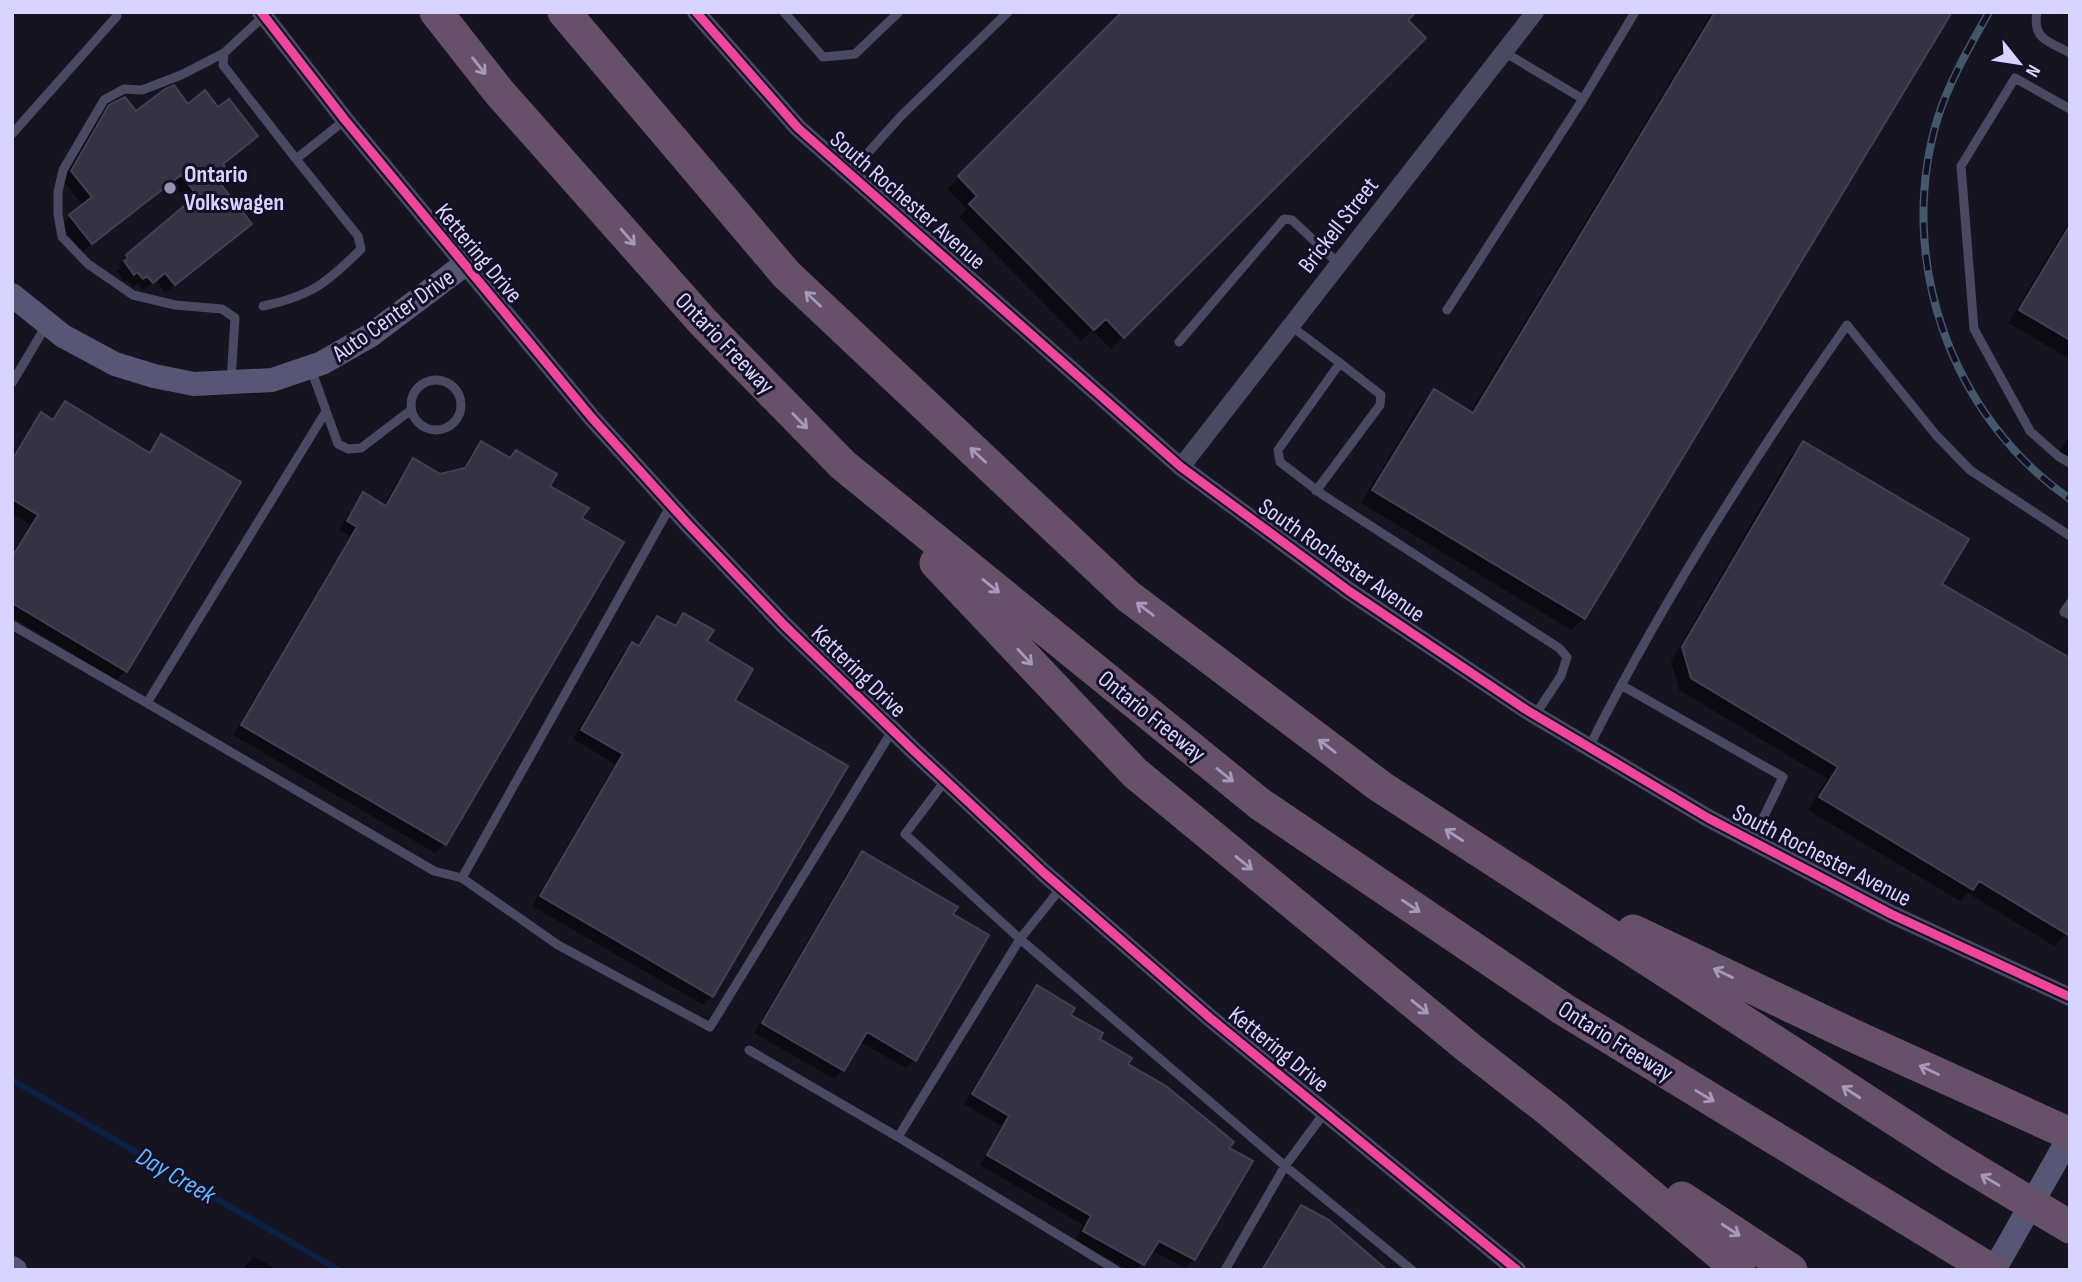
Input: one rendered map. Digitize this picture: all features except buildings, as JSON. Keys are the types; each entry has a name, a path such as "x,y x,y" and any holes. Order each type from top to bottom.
{"highway":[{"name":"Ontario Freeway","path":"436,12 499,92 702,322 844,465 1260,804 1563,1009 1992,1270"},
{"path":"564,12 786,274 1128,596 1381,788 1950,1156 2070,1227"},
{"path":"844,465 1135,773 1469,1048 1551,1112 1739,1270"},
{"path":"1511,873 2070,1135"},
{"path":"1551,1112 1791,1270"}],"street":[{"name":"South Rochester Avenue","path":"696,12 797,128 1181,467 1349,591 1535,715 1708,818 1891,914 2070,996"},
{"name":"Brickell Street","path":"1181,467 1535,12"},
{"name":"Kettering Drive","path":"263,14 345,120 592,418 784,625 892,731 1061,888 1210,1018 1517,1270"},
{"name":"Auto Center Drive","path":"12,295 87,351 115,364 194,384 272,380 323,363 371,335 464,265"},
{"path":"1992,1270 2070,1135"}],"lane":[{"path":"784,12 822,57 855,54 899,12"},
{"path":"849,174 901,116 1007,12"},
{"path":"1447,310 1583,99 1635,12"},
{"path":"2037,12 2035,25 2039,35 2070,53"},
{"path":"12,134 118,14"},
{"path":"231,382 235,318 222,309 175,305 132,295 88,264 62,237 58,192 63,170 104,100 124,89 142,90 181,75 224,53 263,14"},
{"path":"1504,52 1583,99"},
{"path":"224,53 223,65 358,236 361,249 331,278 294,300 263,306"},
{"path":"2070,109 2015,78 1961,166 1974,329 2030,431 2070,463"},
{"path":"296,159 345,120"},
{"path":"1179,342 1284,219 1292,220 1339,264"},
{"path":"12,383 47,323"},
{"path":"1589,747 1621,685 1771,434 1847,325 1936,435 1970,470 2070,536"},
{"path":"1291,326 1381,395 1380,405 1316,491"},
{"path":"1340,363 1278,450 1280,462 1316,491 1559,648 1567,657 1561,676 1535,715"},
{"path":"310,367 338,444 348,449 361,448 411,410 413,394 425,382 441,380 449,383 460,395 457,419 444,429 427,428 420,424 411,410"},
{"path":"146,703 325,413"},
{"path":"462,878 671,505"},
{"path":"2070,603 2064,612 2070,615"},
{"path":"12,625 434,872 462,878 558,945 710,1027 892,731"},
{"path":"1621,685 1783,778 1752,841"},
{"path":"945,781 905,834 1020,939 1285,1166 1412,1270"},
{"path":"898,1137 1020,939 1061,888"},
{"path":"750,1050 1116,1270"},
{"path":"1225,1270 1285,1166 1325,1111"}],"waterway":[{"name":"Day Creek","path":"12,1080 339,1270"}],"railway":[{"path":"1989,12 1954,76 1943,103 1926,170 1924,224 1929,278 1943,329 1964,379 1993,424 2028,464 2070,499"}],"cycle path":[{"path":"261,12 345,120 592,418 784,625 1043,872 1210,1018 1517,1270"},
{"path":"696,12 798,128 1181,467 1349,591 1525,709 1708,818 1891,914 2070,997"}],"place":[{"name":"Ontario Volkswagen","path":"170,188"}]}
